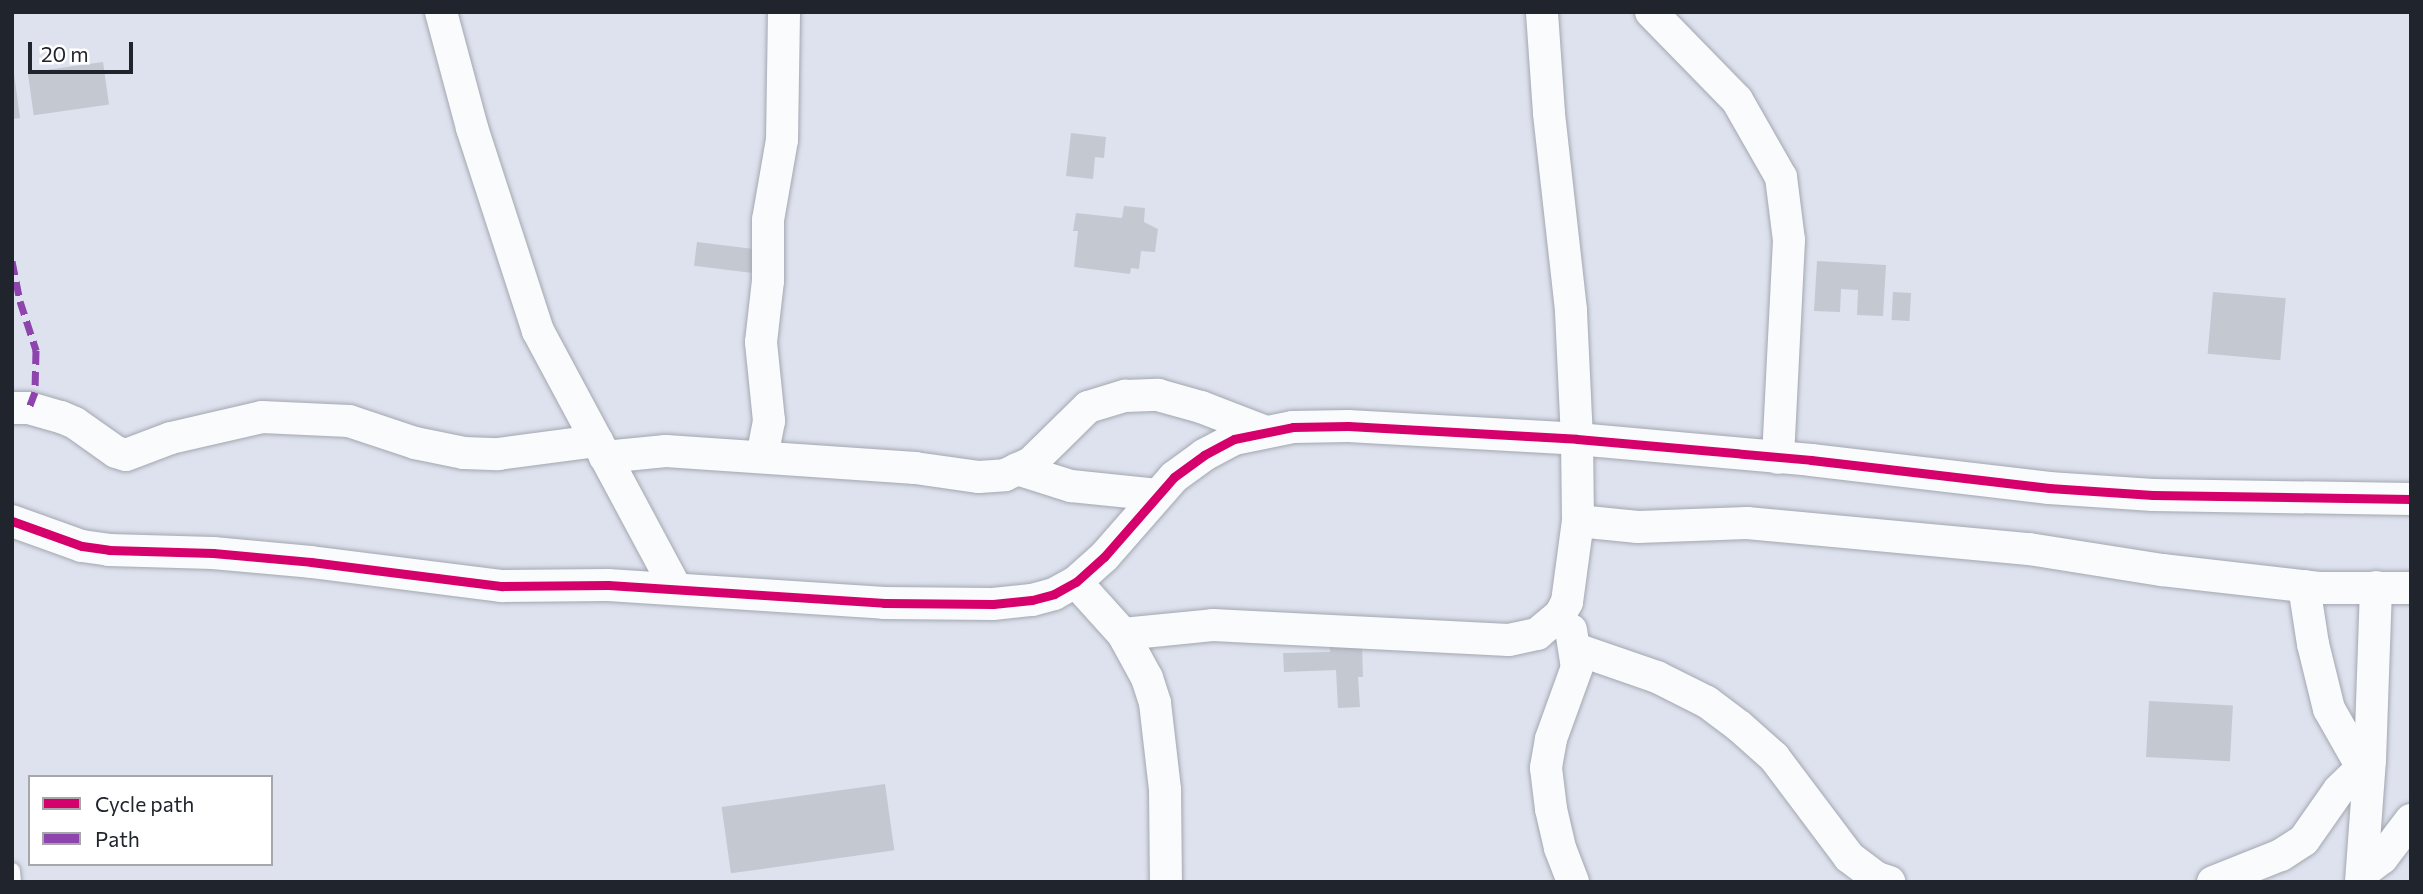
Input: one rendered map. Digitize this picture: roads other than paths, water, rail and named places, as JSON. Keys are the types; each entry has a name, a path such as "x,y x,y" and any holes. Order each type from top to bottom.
{"street":[{"path":"441,12 472,128 538,331 676,588"},
{"path":"762,457 769,421 761,342 768,281 768,220 782,140 784,12"},
{"path":"1123,634 1213,625 1509,640 1537,634 1560,615 1567,602 1578,521 1577,439 1571,310 1549,113 1542,12"},
{"path":"1651,12 1737,100 1782,177 1789,240 1778,458"},
{"path":"12,408 29,408 61,417 75,423 116,452 126,455 171,438 262,416 349,421 415,443 464,453 601,449 666,451 915,468 979,477 1004,475 1031,463 1088,407 1125,396 1158,395 1201,407 1266,432"},
{"path":"12,521 82,546 119,551 250,556 502,586 608,585 884,603 993,604 1032,600 1054,594 1076,582 1104,557 1174,477 1204,455 1234,439 1293,427 1348,426 1577,439 2049,488 2153,495 2411,499"},
{"path":"1017,469 1071,486 1158,495"},
{"path":"1578,521 1638,527 1746,523 2029,549 2162,570 2304,586 2411,588"},
{"path":"1076,582 1123,634 1147,678 1155,703 1165,790 1166,882"},
{"path":"2304,586 2313,644 2329,709 2366,763"},
{"path":"2361,879 2376,587"},
{"path":"1560,615 1572,632 1576,649 1574,682 1551,740 1546,768 1551,809 1573,882"},
{"path":"1576,649 1657,677 1707,702 1774,757 1849,857 1877,878 1889,882"},
{"path":"2213,882 2281,855 2304,840 2339,790 2366,763"},
{"path":"2361,879 2382,858 2411,820"}],"lane":[{"path":"12,871 13,882"}]}
